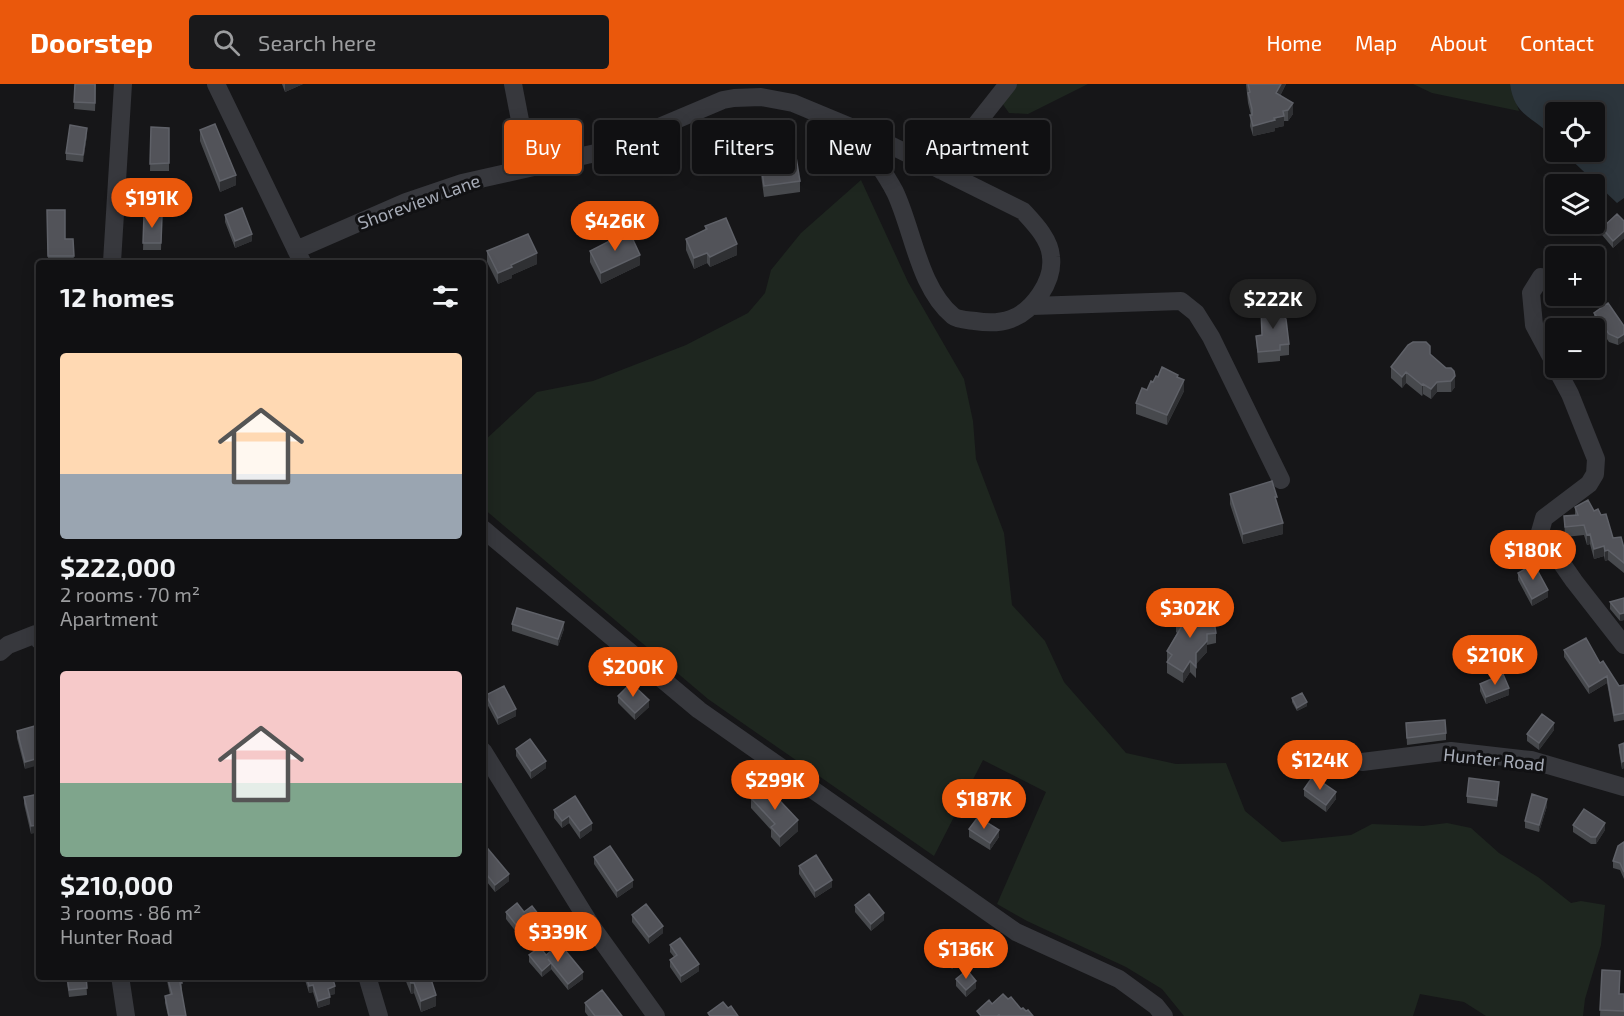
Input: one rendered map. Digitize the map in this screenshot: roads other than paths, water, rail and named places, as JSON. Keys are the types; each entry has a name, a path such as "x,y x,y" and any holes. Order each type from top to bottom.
{"street":[{"path":"112,260 123,84"},
{"path":"216,84 299,256"},
{"path":"513,84 520,120"},
{"path":"980,120 1008,84"},
{"name":"Shoreview Lane","path":"582,156 600,152 723,100 734,98 761,97 793,103 832,120"},
{"name":"Shoreview Lane","path":"299,256 406,202 462,183 504,173"},
{"name":"Shoreview Lane","path":"884,174 895,193 923,268 937,297 955,317 988,323 1012,319 1032,306 1049,275 1052,257 1041,231 1023,211 948,174"},
{"path":"1545,278 1541,277 1531,293 1534,325 1545,346"},
{"path":"1032,306 1181,301 1196,313 1212,337 1281,480"},
{"path":"1562,378 1596,459 1595,474 1589,484 1544,518 1540,532 1574,581 1624,645"},
{"path":"486,532 699,710 1016,932 1119,979 1156,1006 1164,1016"},
{"path":"0,652 8,645 36,638"},
{"name":"Hunter Road","path":"1362,762 1451,751 1531,760 1624,787"},
{"path":"486,756 592,927 656,1016"},
{"path":"121,980 126,1016"},
{"path":"368,980 379,1016"}]}
